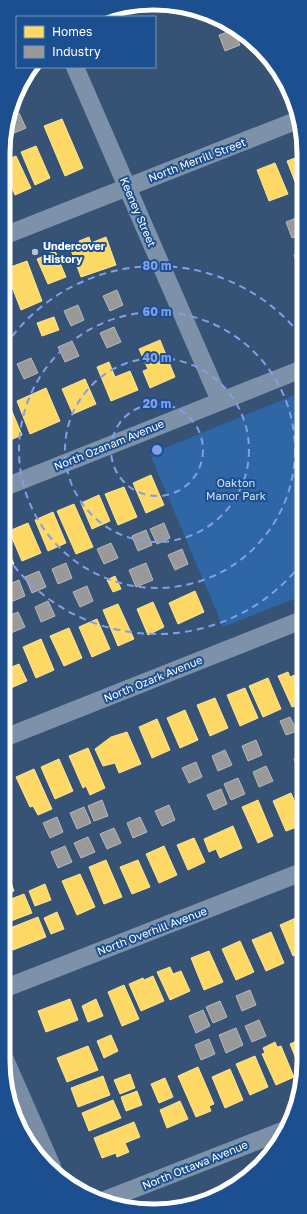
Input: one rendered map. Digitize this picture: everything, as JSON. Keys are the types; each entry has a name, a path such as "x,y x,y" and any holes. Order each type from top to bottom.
{"main road":[{"path":"11,1078 43,1152"}],"street":[{"name":"Keeney Street","path":"75,68 220,401"},
{"name":"North Merrill Street","path":"10,233 293,122"},
{"name":"North Ozanam Avenue","path":"10,485 297,371"},
{"name":"North Ozark Avenue","path":"10,736 297,622"},
{"name":"North Overhill Avenue","path":"10,986 297,874"},
{"name":"North Ottawa Avenue","path":"111,1197 277,1133"}],"green space":[{"name":"Oakton Manor Park","path":"297,394 297,598 223,627 150,454"}],"building: Homes":[{"path":"62,119 83,168 65,176 44,126"},
{"path":"36,146 50,178 35,185 21,152"},
{"path":"16,156 31,188 15,195 10,183 10,158"},
{"path":"297,157 297,187 287,161"},
{"path":"275,163 288,194 269,201 257,170"},
{"path":"89,237 91,243 106,237 116,265 81,277 71,250 81,246 79,241"},
{"path":"55,251 66,277 48,284 37,259"},
{"path":"27,261 42,301 21,310 10,282 10,267"},
{"path":"54,317 59,330 42,336 37,323"},
{"path":"160,340 175,377 150,388 143,371 148,369 139,349"},
{"path":"109,362 115,377 130,371 138,390 111,401 97,367"},
{"path":"85,379 96,404 73,414 62,389"},
{"path":"46,388 60,421 30,434 17,401"},
{"path":"10,410 22,435 10,440"},
{"path":"151,475 164,505 146,513 133,483"},
{"path":"124,487 137,517 118,525 105,494"},
{"path":"99,495 110,521 92,529 81,503"},
{"path":"74,504 93,547 76,554 57,511"},
{"path":"53,512 66,543 48,551 35,520"},
{"path":"28,523 41,553 22,561 10,531"},
{"path":"10,554 14,564 10,566"},
{"path":"115,576 121,589 113,592 107,580"},
{"path":"195,591 204,612 178,624 169,603"},
{"path":"153,602 164,627 148,635 137,609"},
{"path":"118,604 134,639 118,646 103,610"},
{"path":"97,619 110,649 92,657 79,627"},
{"path":"69,628 82,658 64,666 50,636"},
{"path":"41,639 54,670 36,678 23,647"},
{"path":"19,664 27,681 10,688 10,668"},
{"path":"288,672 290,677 297,674 297,705 292,707 278,676"},
{"path":"268,678 281,709 263,717 249,686"},
{"path":"245,688 258,718 240,726 227,695"},
{"path":"215,698 228,728 210,736 197,705"},
{"path":"185,710 198,740 180,748 167,718"},
{"path":"157,719 170,750 152,758 139,727"},
{"path":"127,732 141,764 119,773 115,763 103,766 95,749 111,737"},
{"path":"88,748 105,788 90,795 86,786 83,788 69,756"},
{"path":"59,759 73,791 55,799 41,767"},
{"path":"34,769 52,809 38,815 33,806 30,807 16,777"},
{"path":"291,793 297,807 297,827 286,831 273,801"},
{"path":"258,800 273,836 258,843 242,807"},
{"path":"233,826 242,848 220,858 216,849 209,852 204,839"},
{"path":"194,838 205,862 188,870 177,845"},
{"path":"164,846 177,875 159,883 146,854"},
{"path":"106,860 122,897 104,904 89,867"},
{"path":"138,860 150,887 132,894 120,867"},
{"path":"80,874 95,907 77,915 62,881"},
{"path":"10,880 14,891 10,893"},
{"path":"45,884 51,900 35,906 29,891"},
{"path":"24,894 32,913 10,921 10,899"},
{"path":"57,912 64,929 51,934 44,918"},
{"path":"38,917 46,937 13,950 10,942 10,928"},
{"path":"297,917 297,954 293,956 280,925"},
{"path":"271,932 284,963 266,971 252,940"},
{"path":"240,941 254,972 236,980 222,949"},
{"path":"209,951 223,982 204,990 191,958"},
{"path":"170,967 173,974 181,971 190,991 170,1000 157,972"},
{"path":"153,976 164,1001 141,1011 129,984 143,978 144,980"},
{"path":"124,985 139,1019 122,1026 108,992"},
{"path":"70,999 78,1020 46,1032 38,1011"},
{"path":"96,999 103,1016 88,1022 82,1006"},
{"path":"111,1035 118,1051 104,1058 97,1041"},
{"path":"297,1041 297,1061 290,1044"},
{"path":"275,1042 277,1047 281,1046 294,1077 276,1085 262,1054 265,1053 263,1048"},
{"path":"88,1046 98,1070 67,1082 57,1058"},
{"path":"255,1056 268,1087 250,1095 236,1064"},
{"path":"198,1067 214,1104 209,1106 211,1111 196,1117 178,1076"},
{"path":"230,1069 243,1100 225,1108 212,1077"},
{"path":"130,1074 135,1088 120,1094 114,1080"},
{"path":"103,1076 110,1095 78,1107 71,1088"},
{"path":"165,1078 173,1097 159,1103 151,1084"},
{"path":"137,1091 142,1105 126,1111 121,1097"},
{"path":"113,1100 121,1118 89,1131 82,1113"},
{"path":"180,1101 188,1119 167,1128 160,1110"},
{"path":"134,1122 140,1137 125,1143 129,1152 117,1157 116,1153 102,1158 94,1138"}],"building: Industry":[{"path":"229,31 236,36 240,45 225,51 219,35"},
{"path":"19,113 26,128 12,134 11,133 16,114"},
{"path":"297,218 297,236 292,238 286,222"},
{"path":"297,254 297,263 294,255"},
{"path":"117,290 123,305 110,311 103,296"},
{"path":"78,305 84,320 71,326 64,311"},
{"path":"114,327 121,342 107,348 100,333"},
{"path":"72,341 79,356 65,362 58,347"},
{"path":"31,358 38,373 24,379 17,364"},
{"path":"164,523 170,538 157,544 150,529"},
{"path":"146,530 152,545 138,551 132,536"},
{"path":"111,543 118,558 104,564 97,549"},
{"path":"182,549 188,564 175,570 168,555"},
{"path":"66,563 72,578 58,584 52,569"},
{"path":"146,563 153,580 136,587 129,570"},
{"path":"39,571 46,587 32,593 25,577"},
{"path":"19,580 25,596 11,602 10,584"},
{"path":"87,586 93,601 80,607 73,592"},
{"path":"48,601 55,616 41,622 35,607"},
{"path":"18,612 25,627 11,633 10,615"},
{"path":"290,717 297,731 286,735 280,721"},
{"path":"256,740 262,755 248,761 242,746"},
{"path":"225,750 232,765 218,771 212,756"},
{"path":"297,758 297,766 294,759"},
{"path":"196,762 202,777 189,783 182,768"},
{"path":"266,766 273,781 259,787 253,772"},
{"path":"238,778 245,794 231,800 224,784"},
{"path":"221,789 227,804 214,810 207,795"},
{"path":"102,800 108,816 94,821 88,806"},
{"path":"169,805 175,820 162,826 155,811"},
{"path":"84,807 91,823 77,829 70,813"},
{"path":"57,817 63,832 50,838 43,823"},
{"path":"140,817 147,832 133,838 127,823"},
{"path":"114,828 121,843 107,849 100,834"},
{"path":"88,837 95,852 81,858 74,843"},
{"path":"65,846 72,862 58,868 51,852"},
{"path":"250,990 256,1005 242,1011 236,996"},
{"path":"220,1001 227,1017 213,1023 206,1007"},
{"path":"203,1010 210,1026 196,1033 189,1016"},
{"path":"259,1020 266,1036 252,1042 245,1026"},
{"path":"236,1028 243,1045 226,1053 219,1035"},
{"path":"209,1039 215,1054 201,1060 195,1045"}],"place":[{"name":"Undercover History","path":"35,252"}]}
